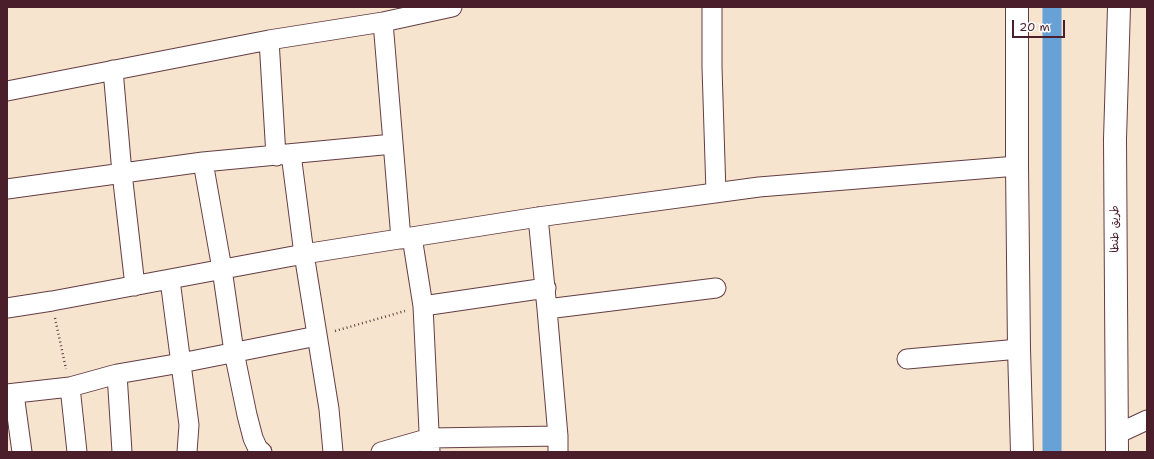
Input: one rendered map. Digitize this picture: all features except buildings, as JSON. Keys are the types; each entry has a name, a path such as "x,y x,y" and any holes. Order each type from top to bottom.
{"street":[{"path":"7,90 269,40 383,22 452,7"},
{"path":"712,7 712,67 716,193"},
{"path":"1017,7 1019,349 1022,452"},
{"name":"طريق طنطا","path":"1117,443 1115,138 1119,7"},
{"path":"383,22 393,144 407,238 423,306 430,445"},
{"path":"269,40 283,155 304,254 329,409 333,452"},
{"path":"113,70 122,173 135,286"},
{"path":"7,189 203,162 393,144"},
{"path":"203,162 222,269 234,352 253,438 258,449 262,452"},
{"path":"7,308 170,280 304,254 538,217 759,187 1017,166"},
{"path":"381,452 430,445 558,444 546,288 538,217"},
{"path":"170,280 189,425 187,452"},
{"path":"423,306 546,288"},
{"path":"547,309 716,288"},
{"path":"22,452 11,394 70,387 118,374 181,364 317,336"},
{"path":"907,360 1019,349"},
{"path":"118,374 122,452"},
{"path":"70,387 77,452"},
{"path":"1117,443 1147,420"}],"path":[{"path":"52,301 70,387"},
{"path":"317,336 423,306"}],"waterway":[{"path":"1052,7 1052,452"}]}
